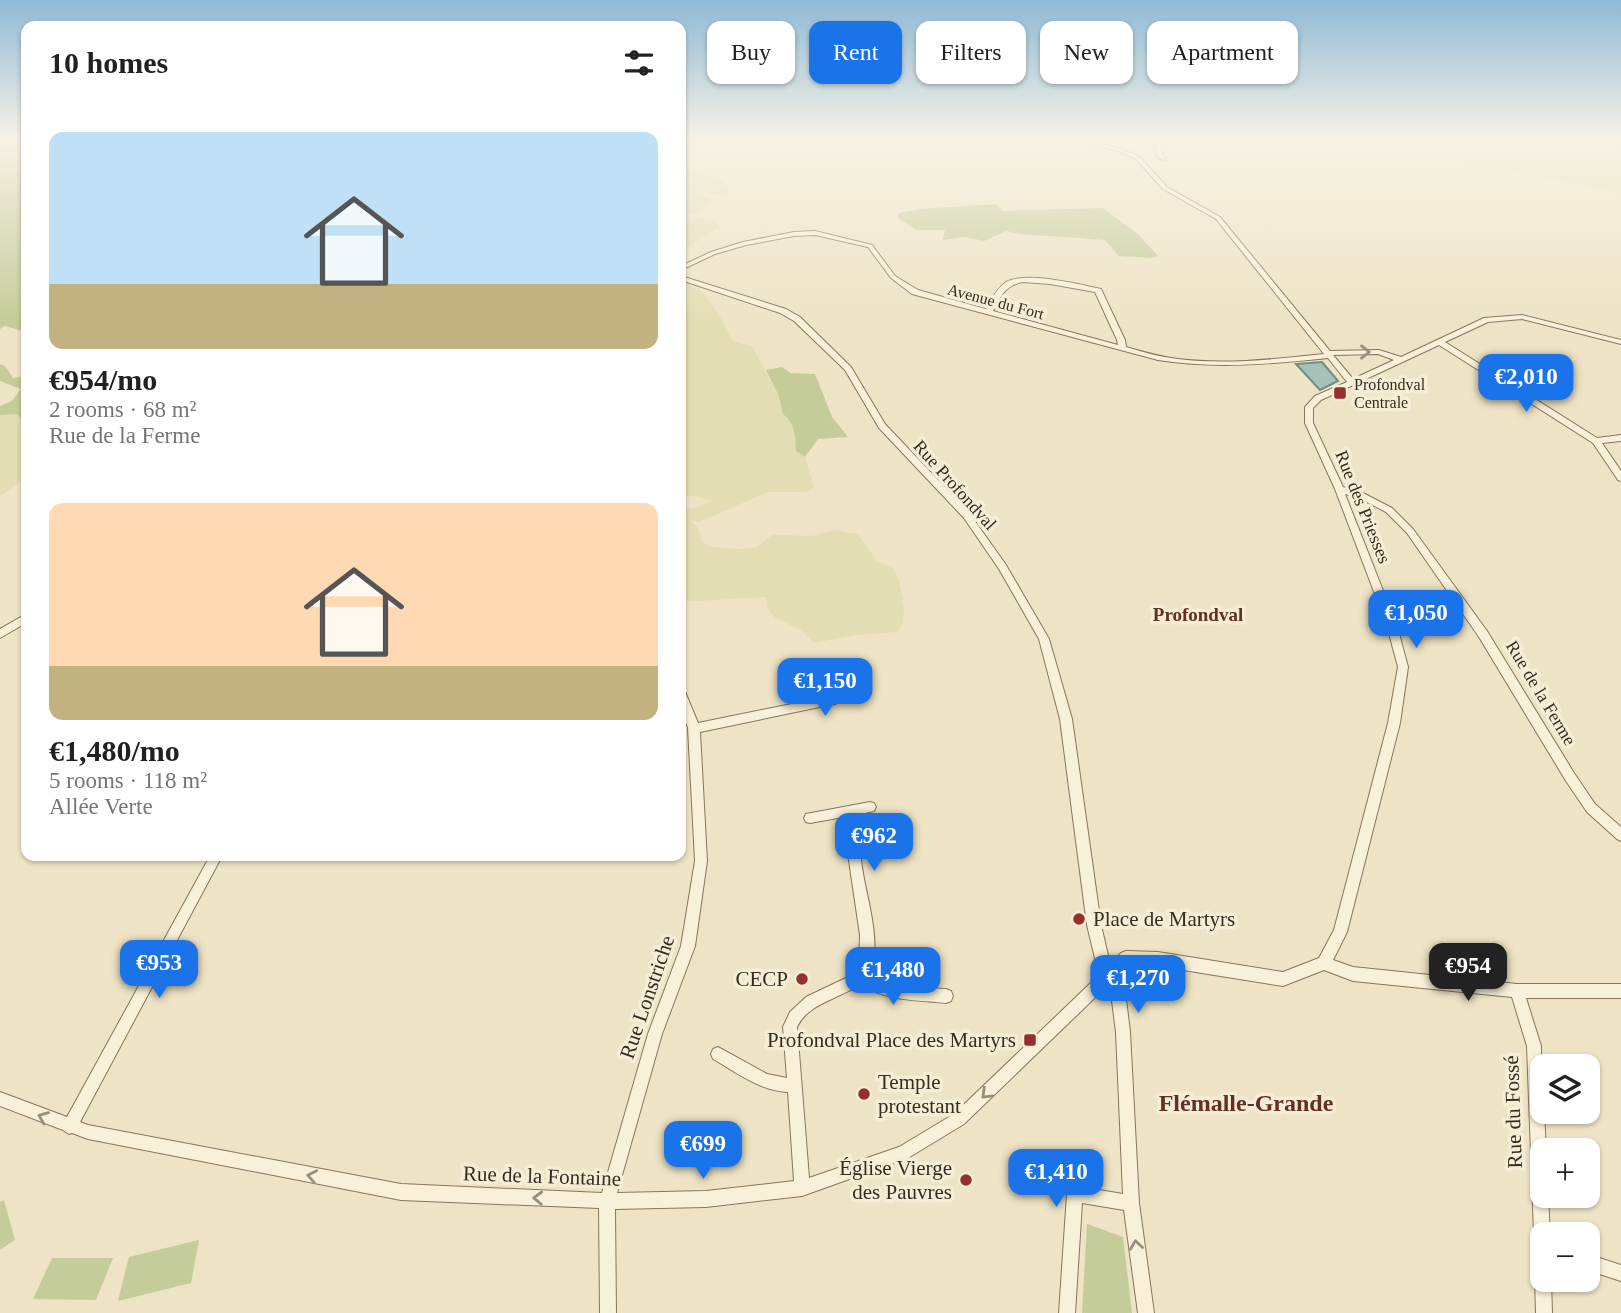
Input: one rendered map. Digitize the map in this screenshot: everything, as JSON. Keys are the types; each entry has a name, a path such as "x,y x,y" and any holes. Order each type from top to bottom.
{"street":[{"path":"1188,201 1218,218 1352,383"},
{"name":"Avenue du Fort","path":"686,266 713,253 745,243 794,234 824,234 870,246 893,277 915,292 1193,365 1231,366 1379,352 1402,360"},
{"path":"988,313 1005,285 1012,281 1023,279 1098,291"},
{"path":"1094,279 1122,348"},
{"name":"Rue Profondval","path":"686,280 763,303 797,319 848,369 882,426 982,534 1027,605 1044,639 1066,719 1094,925 1106,978 1119,999 1131,1203 1146,1313"},
{"name":"Rue des Priesses","path":"1324,963 1340,932 1347,906 1394,723 1403,667 1392,626 1339,489 1309,423 1309,407 1318,398 1487,320 1522,317 1621,342"},
{"path":"1440,342 1596,441 1621,478"},
{"path":"1596,441 1621,438"},
{"name":"Rue de la Ferme","path":"1339,489 1360,495 1388,510 1410,531 1483,634 1584,798 1591,808 1621,835"},
{"path":"0,634 21,621"},
{"path":"694,728 834,700 846,690"},
{"name":"Rue Lonstriche","path":"608,1313 607,1201 652,1042 691,936 701,861 694,728 686,707"},
{"path":"810,818 870,807"},
{"path":"802,1188 789,1036 792,1019 803,1009 860,976 864,971 868,954 854,853 854,811"},
{"path":"69,1127 213,861"},
{"path":"1106,978 1126,958 1158,959 1283,979 1324,963 1353,974 1517,991 1621,991"},
{"path":"860,976 876,986 946,996"},
{"name":"Rue de la Fontaine","path":"0,1099 69,1127 401,1192 607,1201 706,1199 802,1188 903,1153 959,1119 1106,978"},
{"name":"Rue du Fossé","path":"1517,991 1534,1045 1541,1222"},
{"path":"718,1054 771,1083 785,1087 793,1085"},
{"path":"1067,1313 1075,1194 1131,1203"},
{"path":"1600,1266 1621,1273"},
{"path":"1543,1292 1544,1313"}],"shaded area":[{"path":"686,201 712,201 712,202 696,214 686,213"},
{"path":"686,215 715,222 719,227 686,249"},
{"path":"686,284 704,294 733,341 752,346 778,394 783,414 791,420 796,451 805,457 814,487 807,492 768,492 698,522 690,520 698,528 702,542 711,547 741,549 757,547 772,535 812,536 834,530 858,534 876,560 894,569 899,580 904,608 903,623 897,632 855,635 814,643 802,631 774,617 767,607 766,597 686,602 686,507 693,509 714,500 686,495"},
{"path":"15,414 21,417 21,481 0,496 0,415"}],"green space":[{"path":"0,201 21,201 21,331 5,326 0,329"},
{"path":"997,204 1002,211 1103,208 1139,235 1158,256 1119,256 1105,240 1006,231 984,241 965,237 943,240 945,230 916,230 898,218 899,213 919,209"},
{"path":"0,364 5,366 13,378 21,377 21,389 0,381"},
{"path":"782,367 791,373 815,374 832,417 848,437 818,439 805,457 796,451 793,426 783,414 778,394 766,370"},
{"path":"21,389 21,417 15,414 0,415 0,406 12,401"},
{"path":"4,1200 15,1240 0,1250 0,1202"},
{"path":"1087,1224 1123,1237 1132,1313 1082,1313"},
{"path":"199,1240 191,1283 118,1301 129,1257"},
{"path":"52,1258 113,1258 96,1300 33,1299"}],"water":[{"path":"1322,362 1338,381 1320,390 1296,364"}],"place":[{"name":"Profondval Centrale","path":"1340,393"},
{"name":"Place de Martyrs","path":"1079,919"},
{"name":"CECP","path":"802,979"},
{"name":"Profondval Place des Martyrs","path":"1030,1040"},
{"name":"Temple protestant","path":"864,1094"},
{"name":"Église Vierge des Pauvres","path":"966,1180"}],"district":[{"name":"Profondval","path":"1198,614"},
{"name":"Flémalle-Grande","path":"1246,1103"}]}
